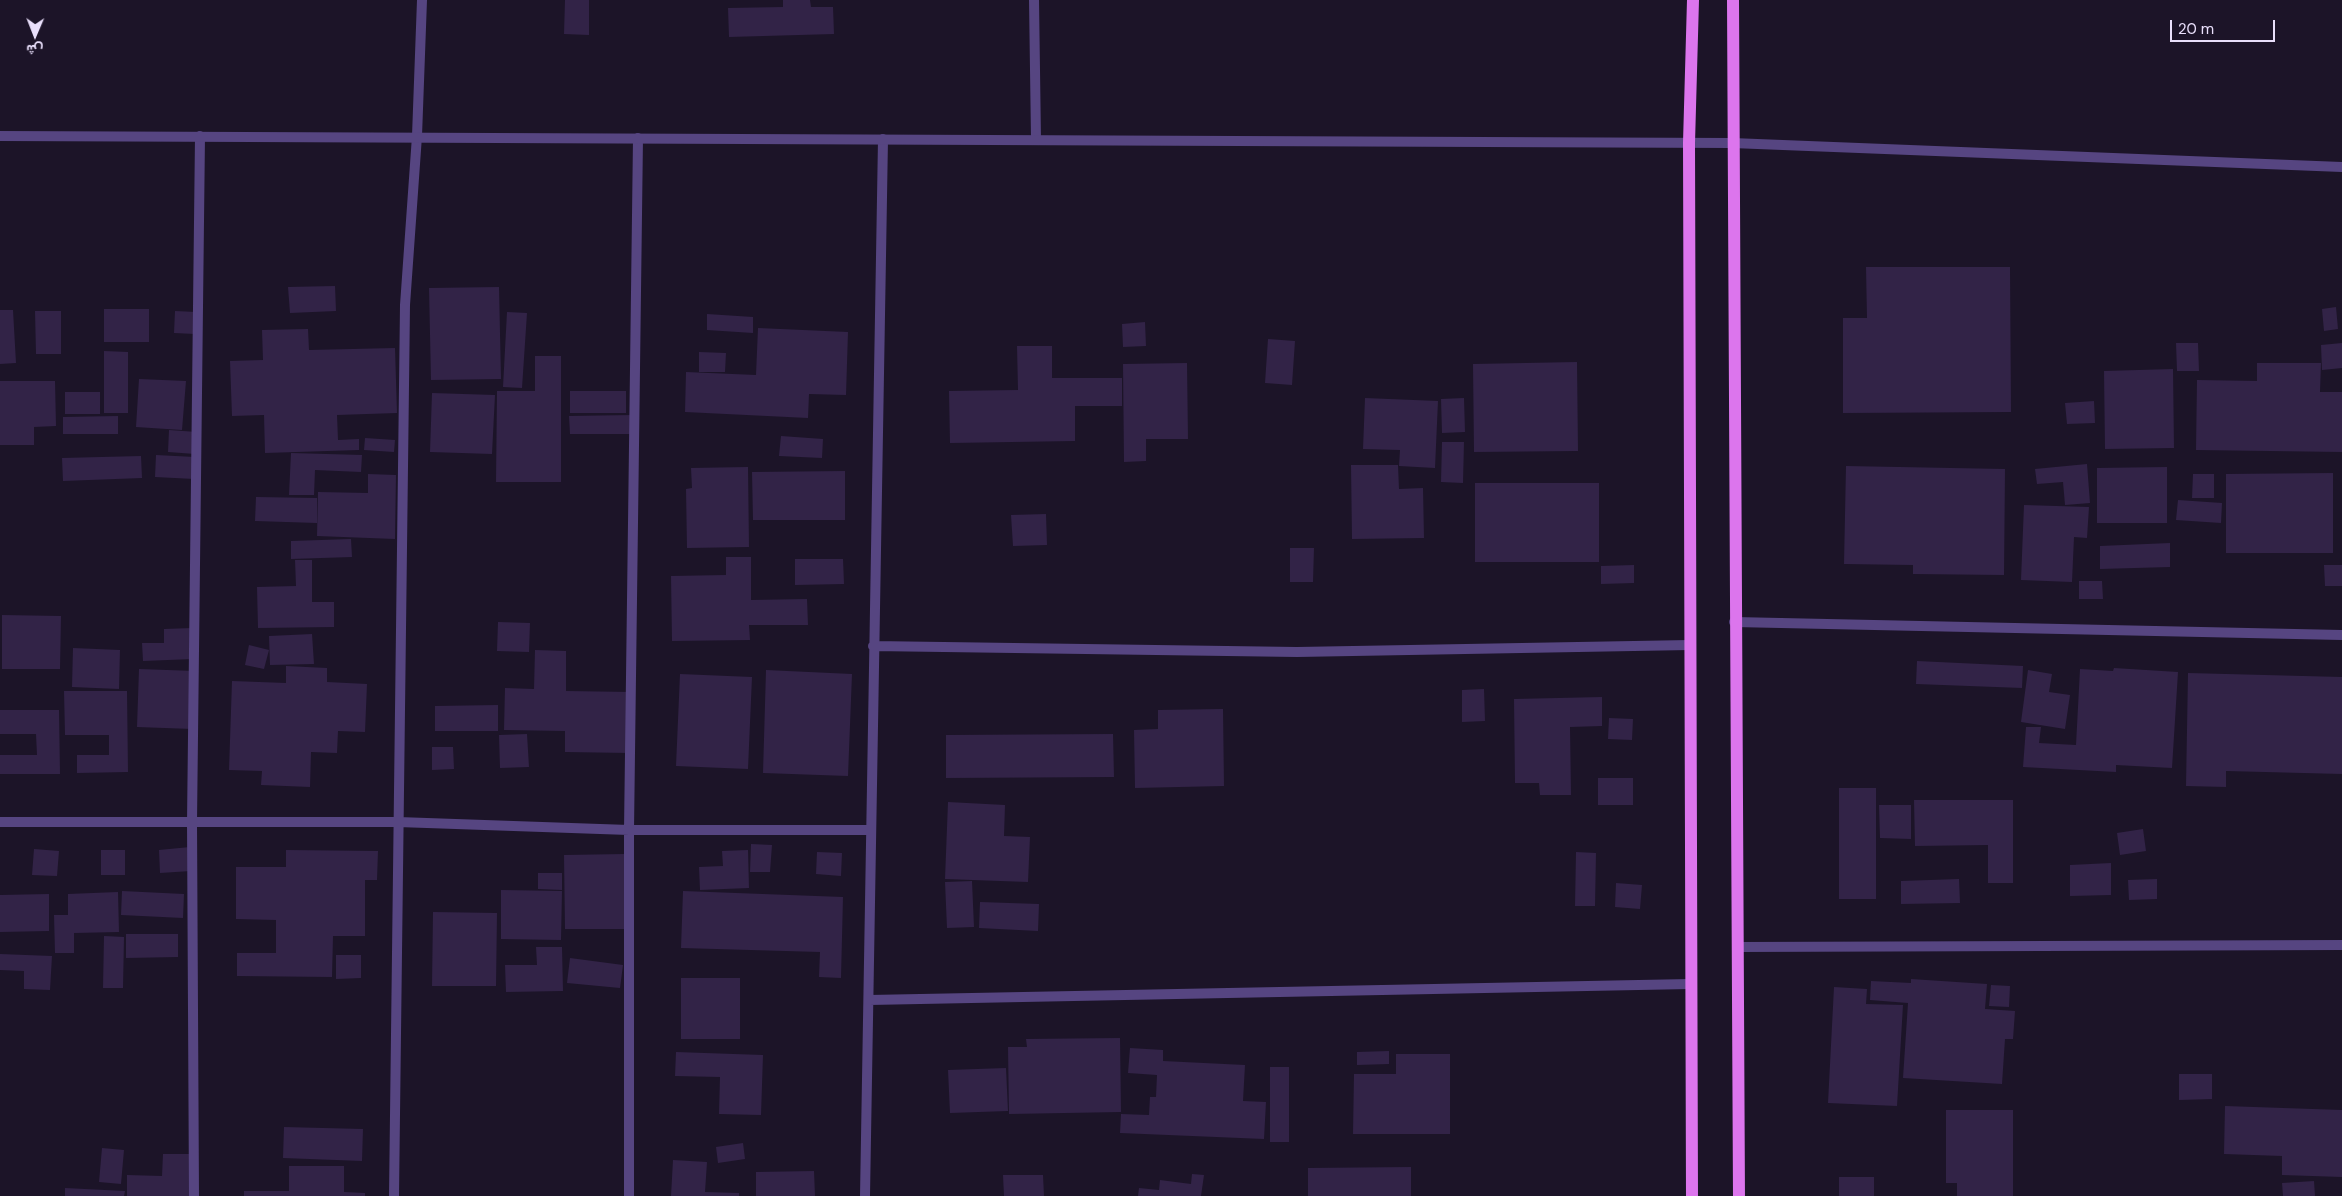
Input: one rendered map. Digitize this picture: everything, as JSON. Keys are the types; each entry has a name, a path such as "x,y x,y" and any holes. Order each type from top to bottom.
{"main road":[{"path":"1692,1196 1689,143 1693,0"},
{"path":"1733,0 1734,622 1739,947 1739,1196"}],"street":[{"path":"394,1196 405,306 417,136 422,0"},
{"path":"1034,0 1036,139"},
{"path":"0,136 417,136 1732,143 2342,168"},
{"path":"194,1196 192,822 200,136"},
{"path":"629,1196 629,830 638,138"},
{"path":"865,1196 883,139"},
{"path":"1734,622 2342,635"},
{"path":"874,646 1297,652 1690,645"},
{"path":"0,822 398,822 629,830 871,830"},
{"path":"1739,947 2342,944"},
{"path":"869,1000 1690,984"}],"building":[{"path":"565,0 589,0 589,35 564,34"},
{"path":"783,0 810,0 811,7 833,7 834,34 729,37 728,8 783,7"},
{"path":"1866,267 2010,267 2011,412 1843,413 1843,318 1867,318"},
{"path":"335,286 336,311 290,313 288,287"},
{"path":"499,287 501,379 431,380 429,288"},
{"path":"2336,307 2338,329 2324,331 2322,309"},
{"path":"104,309 149,309 149,342 104,342"},
{"path":"0,310 13,310 16,363 0,364"},
{"path":"35,311 61,311 61,354 36,354"},
{"path":"175,311 196,312 195,334 174,333"},
{"path":"507,312 527,313 522,388 503,387"},
{"path":"707,314 753,317 753,333 707,330"},
{"path":"1145,322 1146,346 1123,347 1122,324"},
{"path":"758,328 848,332 846,395 809,394 808,418 685,412 686,372 756,375"},
{"path":"308,329 309,350 395,348 397,413 337,415 338,440 359,439 359,450 265,453 264,415 232,416 230,361 263,360 262,330"},
{"path":"1268,339 1295,341 1292,385 1265,383"},
{"path":"2176,343 2198,343 2199,371 2177,371"},
{"path":"2342,343 2342,368 2322,370 2321,345"},
{"path":"1017,346 1052,346 1052,378 1122,378 1122,406 1075,406 1075,441 950,443 949,391 1018,390"},
{"path":"104,351 128,352 128,413 104,413"},
{"path":"699,352 726,353 725,372 699,372"},
{"path":"535,356 561,356 561,482 496,482 497,391 535,391"},
{"path":"1577,362 1578,451 1474,452 1473,364"},
{"path":"1187,363 1188,439 1146,439 1146,461 1124,462 1123,364"},
{"path":"2257,363 2321,363 2320,392 2342,392 2342,452 2196,450 2197,380 2257,381"},
{"path":"2173,369 2174,448 2105,449 2104,371"},
{"path":"139,379 186,381 182,430 136,427"},
{"path":"0,381 55,381 56,426 34,427 34,445 0,445"},
{"path":"570,391 626,391 626,413 570,413"},
{"path":"65,392 100,392 100,414 65,414"},
{"path":"432,393 495,395 492,454 430,452"},
{"path":"1365,398 1438,401 1435,468 1399,466 1400,450 1363,449"},
{"path":"1464,398 1465,432 1442,433 1441,399"},
{"path":"2094,401 2095,423 2067,424 2065,403"},
{"path":"633,415 633,434 570,434 569,416"},
{"path":"118,416 118,434 63,434 63,417"},
{"path":"169,430 197,432 195,454 168,452"},
{"path":"781,436 823,439 822,458 779,456"},
{"path":"365,438 395,440 394,452 364,450"},
{"path":"1442,442 1464,442 1463,483 1441,482"},
{"path":"291,453 362,455 361,472 315,470 314,495 289,495"},
{"path":"156,455 195,457 194,479 155,477"},
{"path":"141,456 142,478 63,481 62,458"},
{"path":"2087,464 2090,503 2065,505 2063,482 2037,484 2035,469"},
{"path":"1351,465 1398,465 1399,489 1423,488 1424,538 1352,539"},
{"path":"1846,466 2005,469 2004,575 1913,574 1913,565 1844,564"},
{"path":"748,467 749,547 687,548 686,489 692,488 691,468"},
{"path":"2167,467 2167,523 2097,523 2097,468"},
{"path":"845,471 845,520 753,520 752,472"},
{"path":"2333,473 2333,553 2226,553 2226,474"},
{"path":"368,474 396,475 395,539 317,536 318,492 368,493"},
{"path":"2193,474 2214,474 2214,498 2192,498"},
{"path":"1475,483 1599,483 1599,562 1475,562"},
{"path":"256,497 317,498 317,523 255,521"},
{"path":"2178,500 2222,503 2221,523 2176,520"},
{"path":"2024,505 2089,507 2087,538 2074,537 2072,582 2021,580"},
{"path":"1046,514 1047,545 1013,546 1011,515"},
{"path":"351,539 352,557 291,559 291,541"},
{"path":"2170,543 2170,567 2100,569 2100,546"},
{"path":"1290,548 1314,548 1313,582 1290,582"},
{"path":"726,557 751,557 751,600 807,599 808,625 749,625 750,640 672,641 671,576 726,575"},
{"path":"795,559 843,559 844,584 795,585"},
{"path":"295,560 312,560 312,602 334,602 334,627 258,628 257,587 296,586"},
{"path":"1634,565 1634,583 1601,584 1601,566"},
{"path":"2324,565 2342,565 2342,586 2325,586"},
{"path":"2079,581 2102,581 2103,599 2079,599"},
{"path":"2,615 61,616 60,669 2,669"},
{"path":"498,622 530,623 529,652 497,651"},
{"path":"192,628 193,659 143,661 142,643 164,643 164,629"},
{"path":"312,634 314,664 270,665 269,636"},
{"path":"249,645 269,650 264,669 245,665"},
{"path":"73,648 120,650 119,689 72,687"},
{"path":"535,650 566,651 566,691 631,692 630,753 565,752 565,731 504,730 505,688 534,689"},
{"path":"1917,661 2023,666 2022,688 1916,684"},
{"path":"286,666 327,668 327,682 367,684 365,732 338,731 337,753 311,752 310,787 261,785 262,771 229,770 232,681 286,683"},
{"path":"2114,668 2178,672 2172,768 2116,765 2116,772 2023,767 2026,727 2041,727 2039,743 2076,745 2080,669 2113,671"},
{"path":"139,669 195,671 192,729 137,727"},
{"path":"766,670 852,674 848,776 763,773"},
{"path":"2028,670 2052,674 2049,692 2070,695 2065,729 2021,722"},
{"path":"2188,673 2342,677 2342,774 2226,771 2226,787 2186,786"},
{"path":"680,674 752,677 748,769 676,766"},
{"path":"1484,689 1485,721 1462,722 1462,690"},
{"path":"64,691 127,691 128,772 77,773 77,755 109,755 109,735 65,735"},
{"path":"1602,697 1602,726 1570,727 1571,795 1540,795 1539,783 1515,783 1514,699"},
{"path":"498,705 498,731 435,731 435,706"},
{"path":"1223,709 1224,786 1135,788 1134,730 1158,729 1158,710"},
{"path":"0,710 59,710 60,774 0,774 0,755 37,755 36,734 0,734"},
{"path":"1609,718 1633,719 1632,740 1608,739"},
{"path":"527,734 529,767 500,768 499,735"},
{"path":"1113,734 1114,777 946,778 946,735"},
{"path":"432,747 453,747 454,769 432,770"},
{"path":"1598,778 1633,778 1633,805 1598,805"},
{"path":"1839,788 1876,788 1876,899 1839,899"},
{"path":"1914,800 2013,800 2013,883 1988,883 1988,845 1915,846"},
{"path":"948,802 1005,805 1004,836 1030,837 1028,882 945,879"},
{"path":"1879,805 1911,805 1911,839 1880,838"},
{"path":"2143,829 2146,851 2120,855 2117,833"},
{"path":"751,844 772,845 770,872 750,872"},
{"path":"190,847 191,871 160,873 159,850"},
{"path":"34,849 59,851 57,876 32,875"},
{"path":"101,850 125,850 125,875 101,875"},
{"path":"286,850 378,851 377,880 365,880 365,936 333,936 332,977 237,976 237,953 276,953 276,920 236,919 236,867 286,867"},
{"path":"748,850 749,888 700,890 699,867 723,866 722,851"},
{"path":"817,852 842,853 841,876 816,874"},
{"path":"1576,852 1596,853 1595,906 1575,906"},
{"path":"625,854 626,929 565,929 564,855"},
{"path":"2111,863 2111,895 2070,896 2070,865"},
{"path":"538,873 562,873 562,890 538,889"},
{"path":"1959,879 1960,903 1901,904 1901,881"},
{"path":"2157,879 2157,899 2129,900 2128,880"},
{"path":"972,881 974,927 947,928 945,882"},
{"path":"1616,883 1642,885 1640,909 1615,907"},
{"path":"501,890 562,891 561,940 501,939"},
{"path":"122,891 184,894 183,918 121,915"},
{"path":"683,891 843,897 841,978 819,977 820,952 681,948"},
{"path":"118,892 119,932 74,933 74,953 55,953 54,915 68,915 68,894"},
{"path":"49,894 49,931 0,932 0,895"},
{"path":"980,902 1039,904 1038,931 979,928"},
{"path":"433,912 497,913 496,986 432,986"},
{"path":"126,934 178,934 178,957 126,958"},
{"path":"104,936 124,937 123,988 103,988"},
{"path":"536,947 562,947 563,991 506,992 505,965 537,965"},
{"path":"0,954 52,956 50,990 24,989 24,971 0,970"},
{"path":"336,955 361,955 361,978 336,979"},
{"path":"570,958 623,965 620,988 567,983"},
{"path":"681,978 740,978 740,1039 681,1039"},
{"path":"1911,979 1987,984 1985,1009 2015,1011 2013,1039 2005,1039 2002,1084 1903,1078 1908,1003 1870,1000 1871,981 1911,983"},
{"path":"1991,985 2010,986 2009,1007 1989,1006"},
{"path":"1834,987 1867,989 1866,1004 1903,1005 1897,1106 1828,1103"},
{"path":"1120,1038 1121,1112 1009,1114 1008,1047 1027,1047 1026,1039"},
{"path":"1130,1048 1163,1050 1163,1061 1245,1065 1243,1101 1266,1102 1264,1139 1120,1133 1121,1114 1149,1115 1150,1097 1156,1097 1157,1075 1128,1073"},
{"path":"1389,1051 1389,1064 1357,1065 1357,1052"},
{"path":"676,1052 763,1055 761,1115 719,1114 720,1077 675,1076"},
{"path":"1396,1054 1450,1054 1450,1134 1353,1134 1354,1074 1396,1074"},
{"path":"1270,1067 1289,1067 1289,1142 1270,1142"},
{"path":"1006,1068 1008,1111 950,1113 948,1070"},
{"path":"2179,1074 2212,1074 2212,1099 2179,1100"},
{"path":"2225,1106 2342,1110 2342,1177 2282,1175 2282,1156 2224,1154"},
{"path":"1946,1110 2013,1110 2013,1196 1957,1196 1957,1183 1946,1183"},
{"path":"284,1127 363,1129 362,1161 283,1158"},
{"path":"743,1143 745,1159 718,1163 716,1147"},
{"path":"102,1148 124,1150 121,1184 99,1182"},
{"path":"163,1154 191,1154 191,1196 127,1196 127,1175 162,1176"},
{"path":"673,1160 707,1162 705,1192 739,1193 739,1196 671,1196"},
{"path":"289,1166 344,1166 344,1192 365,1193 365,1196 244,1196 244,1191 289,1191"},
{"path":"1411,1167 1411,1196 1308,1196 1308,1168"},
{"path":"814,1171 815,1196 756,1196 756,1172"},
{"path":"1192,1174 1204,1175 1201,1196 1138,1196 1139,1188 1159,1190 1160,1180 1191,1184"},
{"path":"1003,1175 1043,1175 1044,1196 1004,1196"},
{"path":"1839,1177 1874,1177 1874,1196 1839,1196"},
{"path":"2314,1181 2315,1196 2283,1196 2282,1183"},
{"path":"65,1188 125,1191 124,1196 65,1196"}]}
